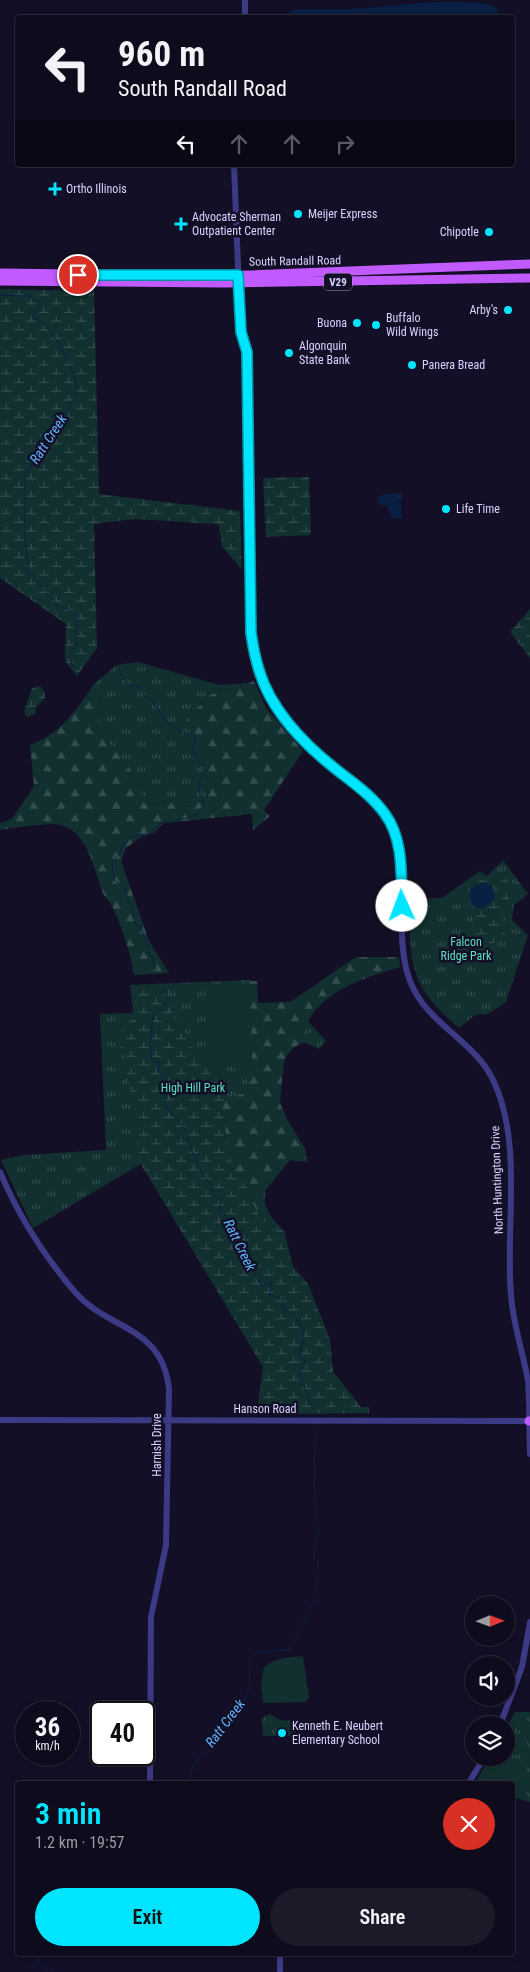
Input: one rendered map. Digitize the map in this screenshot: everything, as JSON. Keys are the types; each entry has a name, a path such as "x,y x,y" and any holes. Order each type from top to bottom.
{"main road":[{"name":"South Randall Road","path":"0,273 238,279 530,264"},
{"name":"South Randall Road","path":"0,281 530,278"}],"street":[{"path":"245,0 245,15"},
{"name":"North Huntington Drive","path":"234,167 241,332 247,352 251,633 259,672 272,698 292,728 311,749 367,793 386,814 400,853 405,959 410,981 427,1009 478,1056 491,1075 504,1107 509,1137 511,1294 518,1339 528,1381 530,1454"},
{"name":"Harnish Drive","path":"0,1172 24,1221 76,1293 94,1308 140,1336 160,1356 168,1380 166,1544 151,1617 150,1781"},
{"name":"Hanson Road","path":"0,1420 530,1421"},
{"path":"503,1716 522,1667 530,1622"},
{"path":"470,1781 479,1766"},
{"path":"280,1956 280,1972"}],"green space":[{"path":"0,289 94,291 99,494 240,511 242,570 222,546 219,526 217,524 135,519 94,524 97,648 77,676 65,661 66,624 0,578"},
{"path":"309,477 311,535 266,537 263,478"},
{"path":"530,609 530,658 510,632"},
{"path":"138,662 219,685 247,683 210,695 186,720 208,770 207,802 145,804 133,773 100,731 99,686 94,684 117,665"},
{"path":"254,681 266,708 303,751 264,810 270,816 253,830 252,814 164,823 154,833 141,837 126,848 121,861 149,941 169,973 134,975 128,948 119,923 111,904 103,893 89,853 78,836 70,829 56,824 0,830 0,823 12,819 34,786 30,745 59,728 74,712 94,684 99,685 100,731 133,773 145,804 207,802 208,770 186,720 210,695"},
{"path":"39,686 44,690 45,698 35,708 36,714 27,717 24,711 32,688"},
{"name":"Falcon Ridge Park","path":"503,860 528,894 514,905 512,920 528,935 506,1002 488,1014 475,1015 459,1028 430,998 421,985 415,971 410,940 409,899 442,898 480,871 487,876"},
{"path":"498,876 506,879 513,891 502,912 505,937 487,946 471,946 468,941 476,914 467,898 467,892 475,883"},
{"path":"356,957 399,957 400,967 350,985 327,999 317,1008 308,1021 305,1042 294,1047 284,1059 280,1103 292,1130 305,1148 307,1162 289,1159 265,1191 265,1228 257,1225 258,1212 248,1196 251,1191 239,1177 232,1163 221,1106 228,1098 249,1092 244,982 257,981 258,1003 290,1002"},
{"name":"High Hill Park","path":"251,980 252,1021 307,1020 326,1041 319,1049 304,1042 290,1051 285,1059 280,1086 280,1102 284,1113 300,1140 307,1162 290,1160 264,1192 264,1203 272,1218 284,1231 293,1267 308,1284 330,1340 333,1372 361,1407 369,1407 369,1413 257,1414 263,1367 141,1164 33,1228 1,1160 24,1155 106,1150 100,1014 133,1013 130,985"},
{"path":"250,986 252,1059 209,1060 207,988"},
{"path":"171,989 173,1017 188,1035 196,1060 213,1074 228,1098 221,1106 232,1165 237,1177 250,1191 248,1196 258,1212 257,1225 265,1230 284,1231 293,1267 308,1284 330,1340 333,1372 361,1407 369,1407 369,1413 257,1414 263,1367 141,1164 136,1134 136,1112 119,1037 122,1030 136,1015 134,990"},
{"path":"303,1656 309,1697 306,1702 263,1703 261,1684 264,1667 277,1660"},
{"path":"515,1712 530,1712 530,1802 515,1798 515,1781 481,1781 477,1779 485,1766 515,1766 515,1716 513,1716"},
{"path":"269,1714 280,1720 296,1721 295,1736 263,1736 262,1718"},
{"path":"493,1766 502,1766 513,1772 508,1781 501,1781 488,1775"},
{"path":"513,1774 525,1780 518,1794 515,1792 515,1781 510,1781"}],"water":[{"path":"433,2 466,2 488,4 497,8 498,15 289,15 290,12 295,9 352,9"},
{"path":"402,493 402,500 395,502 401,502 402,518 391,518 388,506 379,504 377,498 382,495"},
{"path":"484,882 493,887 495,900 481,909 473,905 470,900 470,889"}],"waterway":[{"name":"Ratt Creek","path":"0,295 28,296 37,300 41,307 39,311 32,315 46,327 57,342 71,368 76,386 77,394 25,476 25,536 29,573 58,606 69,610 77,617 76,644 68,656 74,667 78,668"},
{"name":"Ratt Creek","path":"119,667 121,676 129,685 140,687 171,725 176,729 195,735 193,754 197,755 198,762 205,769 199,788 204,800 198,813 187,818 162,823 147,835 132,837 125,843 112,862 114,880 125,888 136,925 140,925 151,957 155,958 153,961 156,970"},
{"name":"Ratt Creek","path":"162,988 168,998 162,1009 153,1014 150,1046 152,1061 160,1063 158,1071 162,1076 166,1107 184,1129 202,1174 212,1186 212,1194 220,1197 220,1211 225,1214 246,1265 251,1268 263,1287 272,1282 269,1295 279,1297 283,1302 283,1309 293,1314 304,1331 300,1356 305,1361 300,1374 313,1410"},
{"name":"Ratt Creek","path":"192,1781 191,1773 193,1765 243,1703 249,1689 250,1658 256,1653 289,1649 302,1628 312,1605 317,1586 318,1562 314,1558 316,1537 319,1530 314,1466 316,1431"},
{"name":"Ratt Creek","path":"37,1964 39,1956"},
{"name":"Ratt Creek","path":"27,1967 36,1964"},
{"path":"37,1964 53,1972"}],"place":[{"name":"Ortho Illinois","path":"55,189"},
{"name":"Meijer Express","path":"298,214"},
{"name":"Advocate Sherman Outpatient Center","path":"181,224"},
{"name":"Chipotle","path":"489,232"},
{"name":"Arby's","path":"508,310"},
{"name":"Buona","path":"357,323"},
{"name":"Buffalo Wild Wings","path":"376,325"},
{"name":"Algonquin State Bank","path":"289,353"},
{"name":"Panera Bread","path":"412,365"},
{"name":"Life Time","path":"446,509"},
{"name":"Kenneth E. Neubert Elementary School","path":"282,1733"}],"route":[{"path":"78,275 238,275 241,332 247,352 248,542 251,633 259,672 272,698 292,728 311,749 367,793 386,814 397,839 400,853 402,906"}]}
